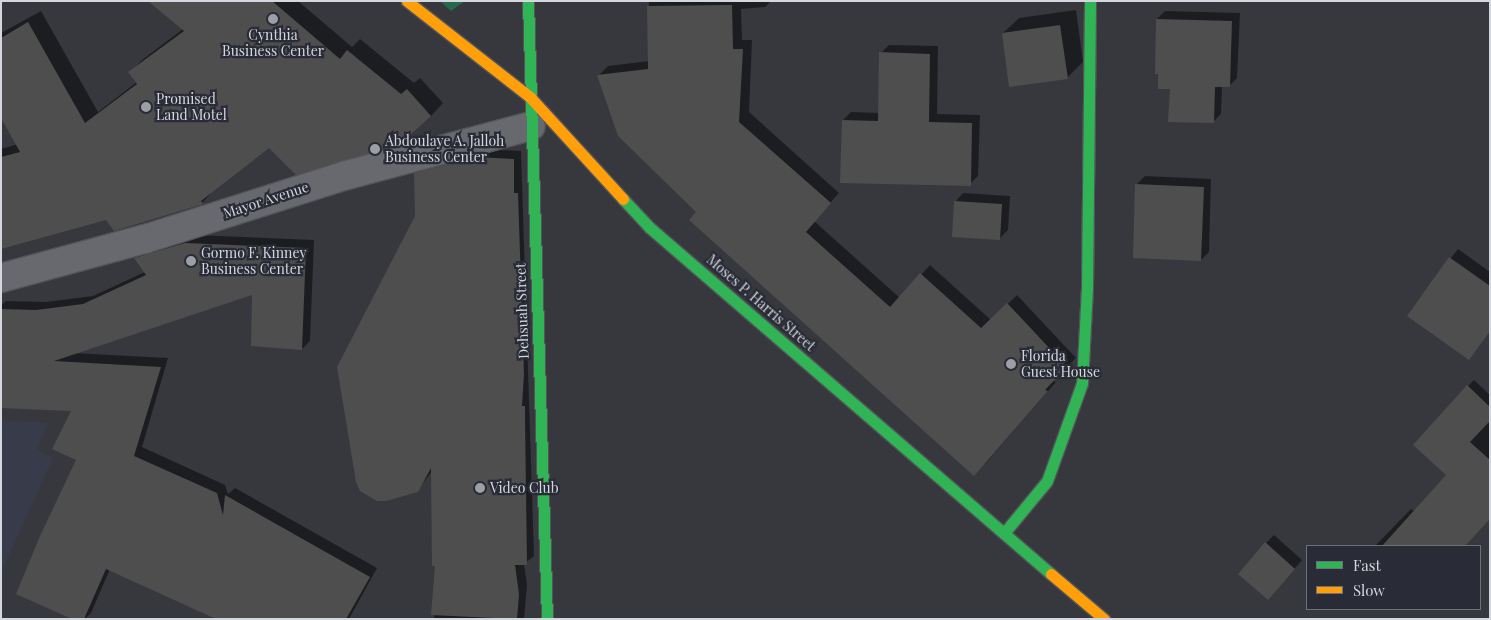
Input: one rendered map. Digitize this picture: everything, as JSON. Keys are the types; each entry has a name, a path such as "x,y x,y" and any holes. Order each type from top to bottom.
{"main road":[{"name":"Moses P. Harris Street","path":"407,1 530,97 649,227 1104,619"},
{"name":"Dehsuah Street","path":"528,1 547,619"},
{"path":"1004,532 1046,481 1082,383 1087,289 1090,1"}],"street":[{"name":"Mayor Avenue","path":"1,278 145,239 347,175 531,126"}],"shaded area":[{"path":"1,420 48,423 37,449 53,458 1,573"}],"green space":[{"path":"440,1 465,1 451,11"}],"building":[{"path":"148,1 272,1 340,59 347,50 401,94 407,89 431,116 399,145 296,175 269,148 201,201 203,204 114,231 106,220 1,249 1,157 20,152 1,118 1,38 28,22 85,123 137,84 128,72 184,31"},
{"path":"732,5 733,49 743,49 739,122 831,203 806,232 890,307 920,273 981,328 1007,303 1067,367 1045,390 1048,391 974,476 689,220 696,212 618,136 597,75 648,69 647,6"},
{"path":"1156,19 1232,21 1230,87 1215,87 1214,123 1168,122 1170,89 1158,89 1158,74 1155,74"},
{"path":"1060,25 1068,79 1009,87 1002,33"},
{"path":"879,52 930,54 929,122 972,123 971,186 840,183 842,120 878,121"},
{"path":"475,157 514,159 514,193 518,193 524,374 522,406 525,406 527,565 515,565 519,594 517,619 431,615 435,566 432,566 431,468 418,492 386,501 377,501 360,491 356,482 337,367 415,216 414,173"},
{"path":"1135,184 1204,187 1201,261 1133,258"},
{"path":"954,201 1002,204 1000,240 952,237"},
{"path":"185,243 306,248 302,350 251,346 252,295 54,361 161,367 134,456 217,493 223,515 225,495 370,577 346,619 216,619 106,569 84,619 72,619 16,594 40,536 76,460 52,449 71,411 1,408 1,309 36,310 83,304 146,275 134,258"},
{"path":"1449,257 1490,286 1490,331 1469,360 1407,316"},
{"path":"1467,385 1490,407 1490,421 1470,442 1490,460 1490,519 1466,545 1383,545 1446,475 1413,445"},
{"path":"1265,542 1295,569 1268,600 1238,574"}],"traffic: fast":[{"path":"528,1 547,619"},
{"path":"1004,533 1047,481 1082,383 1087,289 1090,1"},
{"path":"623,199 649,227 1051,574"}],"traffic: slow":[{"path":"407,1 530,97 623,199"},
{"path":"1051,574 1104,619"}],"place":[{"name":"Cynthia Business Center","path":"273,19"},
{"name":"Promised Land Motel","path":"146,107"},
{"name":"Abdoulaye A. Jalloh Business Center","path":"375,149"},
{"name":"Gormo F. Kinney Business Center","path":"191,261"},
{"name":"Florida Guest House","path":"1011,364"},
{"name":"Video Club","path":"480,488"}]}
